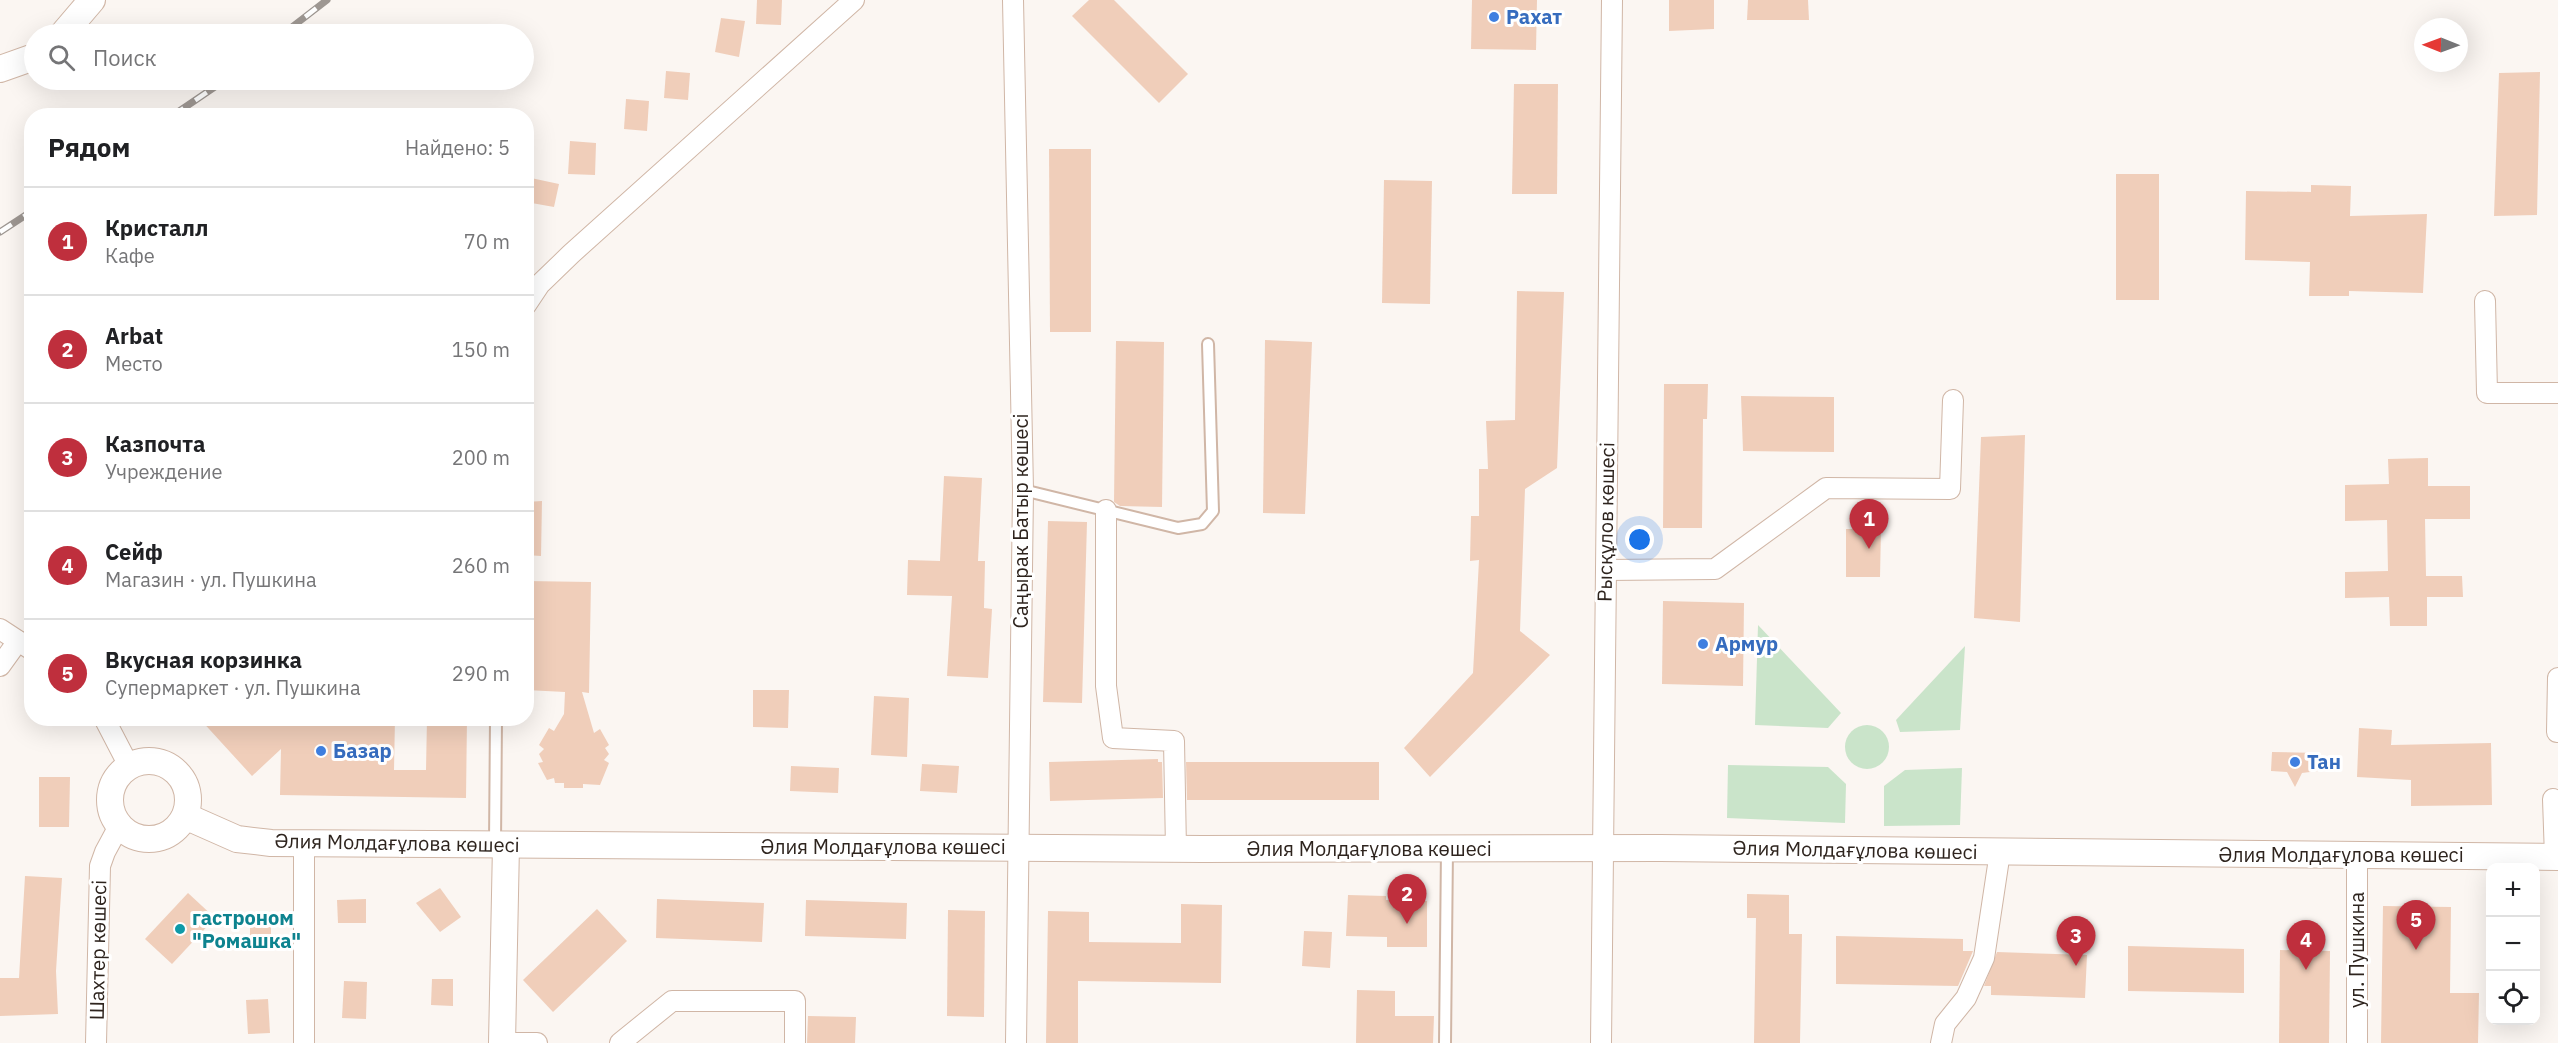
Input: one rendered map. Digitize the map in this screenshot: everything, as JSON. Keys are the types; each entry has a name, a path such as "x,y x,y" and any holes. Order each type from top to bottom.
{"street":[{"path":"72,24 92,0"},
{"path":"534,293 540,284 571,254 854,0"},
{"name":"Рысқұлов көшесі","path":"1600,1043 1611,0"},
{"name":"Саңырак Батыр көшесі","path":"1016,1043 1023,490 1017,4"},
{"path":"0,69 24,61"},
{"path":"2486,300 2487,393 2558,393"},
{"path":"1606,570 1715,569 1826,488 1950,489 1953,400"},
{"path":"1106,510 1106,686 1113,738 1174,741 1176,849"},
{"path":"0,629 24,645"},
{"path":"0,666 24,647"},
{"path":"2557,732 2558,678"},
{"path":"108,726 129,766"},
{"path":"143,761 157,761 170,766 181,776 187,789 189,803 185,816 176,829 162,837 147,840 132,836 119,826 110,805 110,793 120,773 129,766 143,761"},
{"path":"2553,799 2556,857"},
{"name":"Әлия Молдағұлова көшесі","path":"185,816 237,838 271,843 1176,849 1603,849 2556,857"},
{"name":"Шахтер көшесі","path":"96,1043 100,866 119,826"},
{"path":"304,843 304,1043"},
{"path":"500,844 502,1043 537,1043"},
{"path":"1941,1043 1945,1024 1966,998 1984,958 2000,852"},
{"name":"ул. Пушкина","path":"2357,856 2357,1043"},
{"path":"620,1043 672,1001 795,1001 795,1043"}],"lane":[{"path":"1023,490 1178,528 1202,524 1213,510 1208,344"},
{"path":"496,726 500,844"},
{"path":"1445,1043 1447,849"}],"green space":[{"path":"1758,625 1841,713 1828,728 1755,725"},
{"path":"1965,646 1960,730 1900,732 1896,720"},
{"path":"1867,725 1882,732 1889,747 1882,762 1867,769 1852,762 1845,747 1852,732"},
{"path":"1728,765 1828,767 1846,784 1845,823 1727,818"},
{"path":"1962,768 1960,825 1884,826 1884,786 1905,770"}],"building":[{"path":"757,0 782,0 781,25 756,24"},
{"path":"1089,0 1114,0 1188,74 1159,103 1072,16"},
{"path":"1472,0 1537,0 1536,50 1471,49"},
{"path":"1669,0 1714,0 1714,29 1669,31"},
{"path":"1748,0 1808,0 1809,20 1747,20"},
{"path":"721,18 745,21 739,57 715,52"},
{"path":"666,71 690,73 688,100 664,98"},
{"path":"2540,72 2537,215 2494,216 2499,73"},
{"path":"1514,84 1558,84 1557,194 1512,194"},
{"path":"626,99 649,101 647,131 624,129"},
{"path":"570,141 596,143 595,175 568,174"},
{"path":"1049,149 1091,149 1091,332 1050,332"},
{"path":"2116,174 2159,174 2159,300 2116,300"},
{"path":"534,179 559,184 554,207 534,203"},
{"path":"1384,180 1432,181 1430,304 1382,303"},
{"path":"2311,185 2351,186 2350,216 2427,214 2423,293 2349,291 2349,296 2309,296 2310,262 2245,260 2246,191 2311,192"},
{"path":"1517,291 1564,292 1557,468 1525,489 1520,631 1550,655 1430,777 1404,748 1473,673 1479,560 1470,561 1471,516 1479,516 1479,469 1488,469 1486,421 1515,420"},
{"path":"1265,340 1312,342 1305,514 1263,513"},
{"path":"1116,341 1164,342 1162,507 1120,506 1114,502"},
{"path":"1664,384 1708,384 1707,419 1703,419 1702,528 1663,528"},
{"path":"1741,396 1834,397 1834,452 1743,451"},
{"path":"2025,435 2020,622 1974,618 1981,437"},
{"path":"2428,458 2428,486 2470,486 2470,519 2425,519 2426,576 2462,576 2463,597 2427,597 2427,626 2390,626 2389,597 2345,598 2345,572 2388,571 2387,520 2345,521 2345,485 2389,484 2388,459"},
{"path":"944,476 982,478 978,561 985,561 984,608 992,609 988,678 947,676 952,596 907,595 908,560 940,561"},
{"path":"542,501 541,556 534,556 534,502"},
{"path":"1048,521 1087,522 1082,703 1043,702"},
{"path":"1846,529 1881,529 1880,577 1846,577"},
{"path":"534,581 591,582 589,693 582,692 594,733 600,729 609,745 605,748 609,754 604,760 609,763 600,785 583,784 583,788 564,788 564,783 555,783 554,778 547,780 538,763 543,762 539,754 544,749 539,745 549,728 554,731 564,714 565,692 534,690"},
{"name":"Армур","path":"1663,601 1744,603 1743,686 1662,684"},
{"path":"753,690 789,690 788,728 753,727"},
{"path":"874,696 909,698 907,757 871,755"},
{"name":"Базар","path":"206,726 395,726 394,770 426,770 427,726 467,726 466,798 280,795 281,749 252,776"},
{"path":"2359,728 2392,730 2391,745 2491,743 2492,805 2411,806 2411,780 2357,777"},
{"name":"Тан","path":"2272,752 2318,753 2318,771 2302,773 2295,787 2287,772 2271,771"},
{"path":"1158,759 1158,762 1162,762 1163,798 1050,801 1049,762"},
{"path":"1186,762 1379,762 1379,800 1187,800"},
{"path":"922,764 959,766 957,793 920,791"},
{"path":"791,766 839,768 838,793 790,791"},
{"path":"39,777 70,777 69,827 39,827"},
{"path":"25,876 62,878 56,971 58,1014 0,1016 0,978 19,978"},
{"path":"440,888 461,917 440,932 416,903"},
{"name":"гастроном \"Ромашка\"","path":"188,893 215,918 172,964 145,939"},
{"path":"1747,894 1789,895 1789,934 1802,934 1800,1043 1754,1043 1756,918 1747,918"},
{"path":"1348,895 1386,896 1386,900 1427,901 1427,947 1387,947 1387,937 1346,936"},
{"path":"366,899 366,923 338,923 337,900"},
{"path":"657,899 764,903 762,942 656,938"},
{"path":"806,900 907,903 906,939 805,936"},
{"path":"1181,904 1222,905 1221,983 1078,981 1078,1043 1046,1043 1048,911 1089,912 1089,942 1181,943"},
{"path":"2383,906 2451,907 2450,993 2479,993 2478,1043 2381,1043"},
{"path":"597,909 627,941 553,1012 523,980"},
{"path":"948,910 985,911 984,1017 947,1016"},
{"path":"250,917 271,917 271,947 250,947"},
{"path":"1304,931 1332,932 1330,968 1302,966"},
{"path":"1836,936 1963,939 1963,951 1973,951 1958,986 1836,984"},
{"path":"2128,946 2244,949 2244,993 2128,991"},
{"path":"2280,950 2330,951 2329,1043 2279,1043"},
{"path":"1997,952 2087,955 2085,998 1991,995 1991,986 1984,986"},
{"path":"432,979 453,979 453,1006 431,1005"},
{"path":"344,981 367,982 366,1019 342,1018"},
{"path":"1357,990 1395,991 1395,1016 1434,1016 1433,1043 1356,1043"},
{"path":"268,999 270,1033 248,1034 246,1000"},
{"path":"808,1016 856,1017 855,1043 807,1043"}],"railway":[{"path":"296,24 327,0"},
{"path":"184,108 210,90"},
{"path":"0,232 24,216"}],"place":[{"name":"Рахат","path":"1494,17"},
{"name":"Кристалл","path":"1869,549"},
{"name":"Армур","path":"1703,644"},
{"name":"Базар","path":"321,751"},
{"name":"Тан","path":"2295,762"},
{"name":"Arbat","path":"1407,924"},
{"name":"гастроном \"Ромашка\"","path":"180,929"},
{"name":"Вкусная корзинка","path":"2416,950"},
{"name":"Казпочта","path":"2076,966"},
{"name":"Сейф","path":"2306,970"}]}
